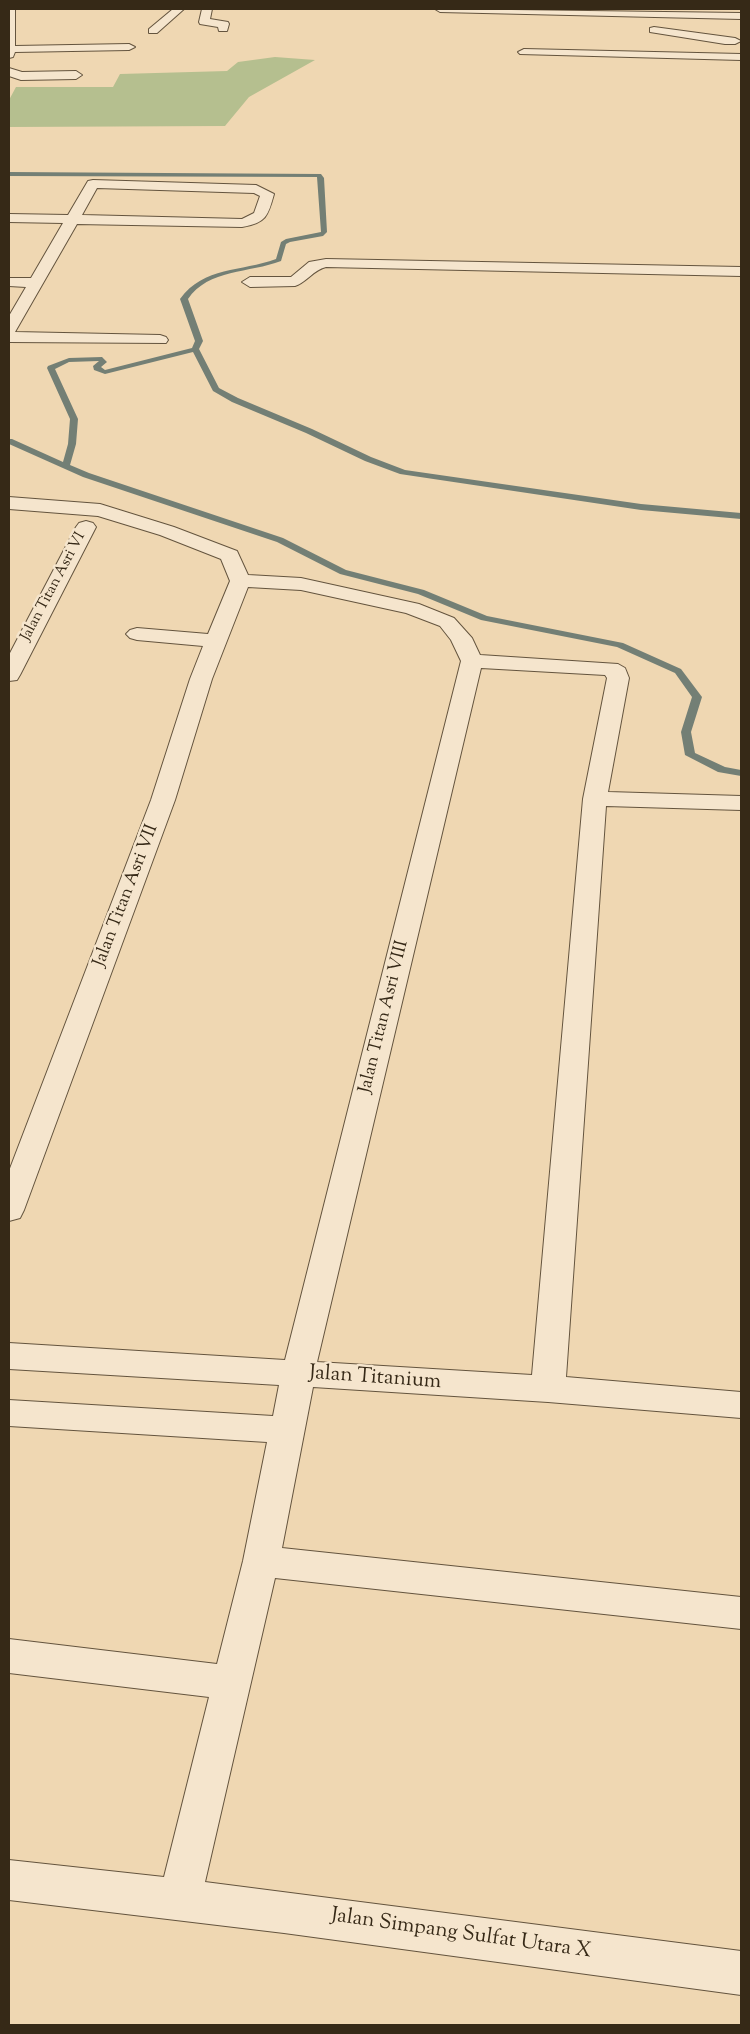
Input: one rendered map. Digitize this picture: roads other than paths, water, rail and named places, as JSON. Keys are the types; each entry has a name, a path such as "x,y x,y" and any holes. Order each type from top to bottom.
{"street":[{"path":"10,9 9,51 129,47"},
{"path":"152,30 179,9"},
{"path":"207,9 204,22 224,24 223,29"},
{"path":"440,9 741,16"},
{"path":"639,30 679,31 711,40 741,41"},
{"path":"570,53 571,37"},
{"path":"524,52 741,56"},
{"path":"9,72 22,76 76,75"},
{"path":"9,89 22,76"},
{"path":"9,218 72,220 242,224 256,221 259,218 267,194 256,190 93,184 72,220 37,283 9,329"},
{"path":"250,282 295,281 314,265 326,263 741,272"},
{"path":"9,282 37,283"},
{"path":"9,337 160,340"},
{"path":"9,503 100,510 167,531 230,555 240,581 301,584 412,608 447,622 461,638 472,661 610,669 617,673 618,678 595,799 548,1389"},
{"name":"Jalan Titan Asri VI","path":"9,675 86,527"},
{"name":"Jalan Titan Asri VII","path":"9,1210 163,800 201,679 240,581"},
{"path":"137,634 216,641"},
{"name":"Jalan Titan Asri VIII","path":"180,1898 261,1561 308,1326 472,661"},
{"path":"595,799 741,803"},
{"name":"Jalan Titanium","path":"9,1356 548,1389 741,1406"},
{"path":"9,1413 286,1430"},
{"path":"261,1561 741,1613"},
{"path":"9,1656 231,1683"},
{"name":"Jalan Simpang Sulfat Utara X","path":"9,1880 180,1898 741,1973"}],"waterway":[{"path":"9,174 319,175 321,178 324,232 321,235 288,240 283,243 279,260 254,268 213,276 201,281 191,289 184,299 199,341 195,349"},
{"path":"66,466 72,444 74,419 51,368 69,360 102,359 103,362 97,366 98,370 105,372 195,349"},
{"path":"195,349 216,389 235,400 309,431 368,459 403,472 641,507 741,516"},
{"path":"9,441 86,475 280,540 343,572 421,592 484,618 620,645 678,671 697,697 686,732 690,755 722,770 741,773"}]}
